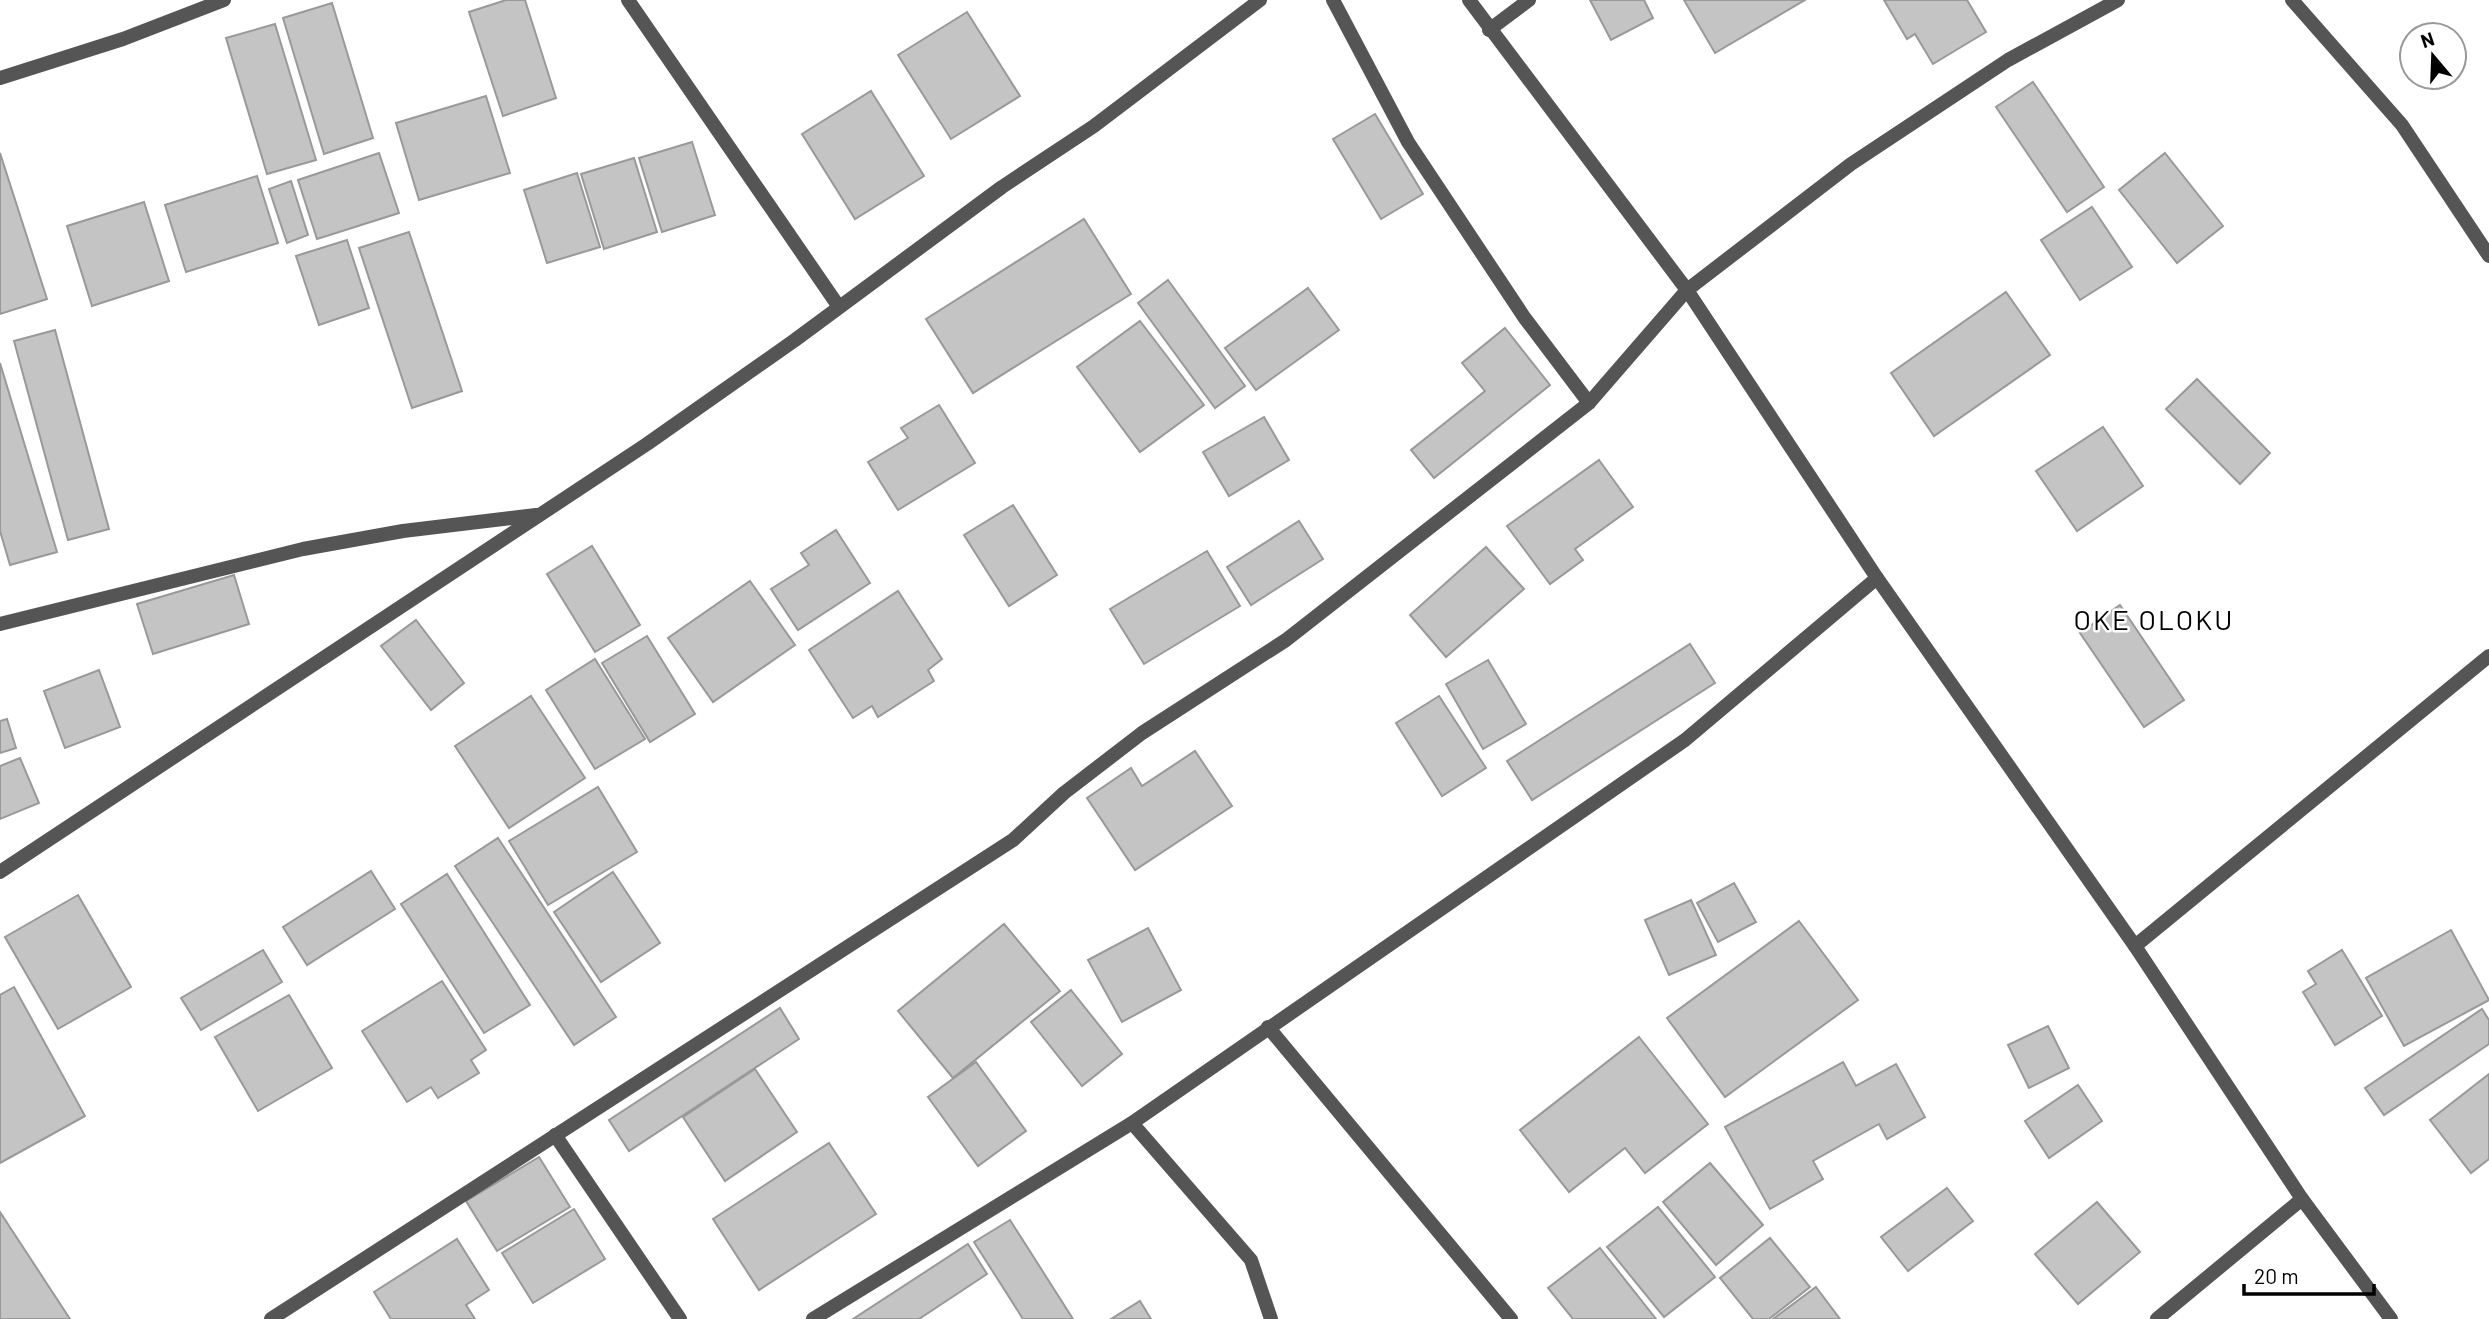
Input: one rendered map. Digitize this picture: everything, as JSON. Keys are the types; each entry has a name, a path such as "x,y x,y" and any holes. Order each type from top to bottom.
{"street":[{"path":"0,78 123,39 224,0"},
{"path":"628,0 839,307"},
{"path":"0,872 540,515 839,307 1002,187 1094,126 1261,0"},
{"path":"1333,0 1408,142 1524,317 1589,403"},
{"path":"1469,0 1687,290 1877,578 2135,946 2302,1199 2391,1319"},
{"path":"1489,30 1529,0"},
{"path":"271,1319 1013,840 1064,793 1142,733 1286,640 1589,403 1687,290 1851,164 2008,60 2118,0"},
{"path":"2292,0 2402,125 2489,256"},
{"path":"0,624 303,548 403,531 540,515"},
{"path":"813,1319 1132,1123 1685,740 1877,578"},
{"path":"2135,946 2489,656"},
{"path":"1268,1027 1511,1319"},
{"path":"1132,1123 1251,1261 1271,1319"},
{"path":"555,1135 680,1319"},
{"path":"2157,1319 2302,1199"}],"building":[{"path":"506,0 525,0 556,98 503,116 469,12"},
{"path":"1590,0 1644,0 1653,18 1611,40"},
{"path":"1684,0 1805,0 1715,53"},
{"path":"1884,0 1967,0 1986,32 1933,64 1915,34 1907,39"},
{"path":"332,3 373,138 324,154 283,18"},
{"path":"967,12 1020,96 951,139 898,55"},
{"path":"275,24 316,160 267,174 226,38"},
{"path":"2033,82 2104,187 2067,212 1996,107"},
{"path":"871,91 924,176 855,219 802,134"},
{"path":"486,96 510,173 419,200 396,123"},
{"path":"1375,114 1423,194 1381,219 1333,139"},
{"path":"692,142 715,215 662,232 639,158"},
{"path":"0,153 47,299 0,314"},
{"path":"379,153 399,213 317,239 298,180"},
{"path":"2165,153 2223,226 2177,263 2119,190"},
{"path":"634,158 657,232 604,249 581,174"},
{"path":"577,173 600,247 547,263 524,190"},
{"path":"257,176 278,243 186,272 165,205"},
{"path":"291,181 308,235 287,243 269,189"},
{"path":"144,202 169,281 92,306 67,226"},
{"path":"2092,207 2132,267 2080,300 2041,240"},
{"path":"1084,219 1131,294 973,393 926,319"},
{"path":"409,232 462,391 412,408 359,248"},
{"path":"347,240 369,308 319,325 296,256"},
{"path":"1168,280 1245,386 1215,408 1138,303"},
{"path":"1308,288 1339,330 1256,390 1225,348"},
{"path":"2006,292 2050,355 1934,436 1891,373"},
{"path":"1140,321 1204,405 1140,452 1077,367"},
{"path":"1505,328 1550,385 1434,478 1411,450 1485,391 1462,363"},
{"path":"55,330 109,529 68,540 14,341"},
{"path":"0,363 57,552 10,565 0,531"},
{"path":"2197,379 2270,453 2240,484 2166,409"},
{"path":"939,405 975,463 898,510 868,462 908,438 901,428"},
{"path":"1264,417 1289,460 1229,496 1203,452"},
{"path":"2103,427 2143,486 2077,531 2036,471"},
{"path":"1599,460 1633,507 1575,549 1583,560 1550,584 1507,526"},
{"path":"1013,505 1057,575 1009,606 964,535"},
{"path":"1299,521 1323,559 1251,605 1227,567"},
{"path":"836,530 870,583 798,630 771,589 809,565 801,553"},
{"path":"592,546 640,625 595,652 547,574"},
{"path":"1486,547 1524,589 1446,657 1410,615"},
{"path":"1207,551 1240,606 1144,664 1110,609"},
{"path":"234,575 249,624 153,654 137,604"},
{"path":"750,581 795,645 713,702 668,638"},
{"path":"898,591 942,659 928,670 934,681 878,717 872,706 853,718 809,650"},
{"path":"2120,605 2184,700 2144,727 2080,633"},
{"path":"416,620 464,683 431,710 381,646"},
{"path":"647,636 695,714 650,742 602,663"},
{"path":"1690,644 1715,683 1532,800 1507,761"},
{"path":"595,659 645,739 595,769 546,690"},
{"path":"1488,660 1526,724 1483,749 1446,684"},
{"path":"99,670 120,727 65,748 44,691"},
{"path":"531,696 585,778 509,828 455,746"},
{"path":"1439,696 1486,768 1442,796 1396,723"},
{"path":"7,719 16,748 0,753 0,721"},
{"path":"1195,751 1232,806 1135,870 1087,798 1131,768 1142,786"},
{"path":"20,758 39,803 0,819 0,766"},
{"path":"598,787 637,852 548,905 509,841"},
{"path":"498,838 616,1017 574,1045 455,866"},
{"path":"371,871 395,909 307,965 283,927"},
{"path":"613,872 660,943 601,982 554,912"},
{"path":"447,874 530,1005 484,1033 401,904"},
{"path":"1734,883 1756,922 1718,942 1697,903"},
{"path":"78,895 131,987 58,1029 5,937"},
{"path":"1691,900 1716,955 1669,975 1645,920"},
{"path":"1799,921 1858,1000 1725,1097 1667,1018"},
{"path":"1004,924 1060,991 953,1078 898,1011"},
{"path":"1148,928 1181,990 1122,1022 1088,960"},
{"path":"2451,930 2489,1000 2404,1046 2366,978"},
{"path":"263,950 282,982 201,1030 181,998"},
{"path":"2342,950 2382,1016 2335,1045 2303,992 2316,984 2308,971"},
{"path":"442,981 486,1050 471,1060 479,1073 438,1098 431,1087 407,1102 362,1031"},
{"path":"14,987 85,1116 0,1163 0,995"},
{"path":"1071,990 1122,1054 1082,1086 1031,1022"},
{"path":"289,995 332,1068 258,1111 215,1037"},
{"path":"780,1008 799,1039 629,1151 609,1120"},
{"path":"2482,1009 2489,1020 2489,1044 2384,1115 2365,1088"},
{"path":"2048,1026 2069,1068 2029,1088 2008,1045"},
{"path":"1639,1037 1708,1124 1645,1173 1625,1148 1569,1192 1520,1130"},
{"path":"976,1062 1026,1131 978,1166 928,1097"},
{"path":"1843,1062 1856,1086 1896,1064 1925,1117 1887,1139 1879,1124 1813,1161 1823,1179 1770,1209 1725,1127"},
{"path":"755,1069 797,1132 725,1181 683,1117"},
{"path":"2489,1074 2489,1159 2471,1173 2430,1120"},
{"path":"2078,1085 2102,1121 2049,1158 2025,1121"},
{"path":"829,1143 876,1214 759,1290 713,1219"},
{"path":"539,1157 570,1207 497,1251 466,1201"},
{"path":"1710,1163 1763,1225 1716,1265 1663,1202"},
{"path":"1947,1188 1973,1221 1908,1271 1881,1237"},
{"path":"2097,1202 2140,1252 2078,1304 2035,1254"},
{"path":"1658,1207 1715,1277 1664,1317 1607,1247"},
{"path":"574,1209 605,1259 533,1303 502,1253"},
{"path":"0,1212 70,1319 0,1319"},
{"path":"1010,1220 1073,1319 1023,1319 974,1242"},
{"path":"1770,1238 1810,1287 1769,1319 1753,1319 1720,1278"},
{"path":"457,1239 489,1290 466,1305 475,1319 391,1319 374,1292"},
{"path":"968,1244 987,1274 919,1319 853,1319"},
{"path":"1600,1248 1656,1319 1573,1319 1548,1288"},
{"path":"1816,1287 1840,1319 1773,1319"},
{"path":"1140,1301 1151,1319 1111,1319"}],"district":[{"name":"OKE OLOKU","path":"2154,619"}]}
